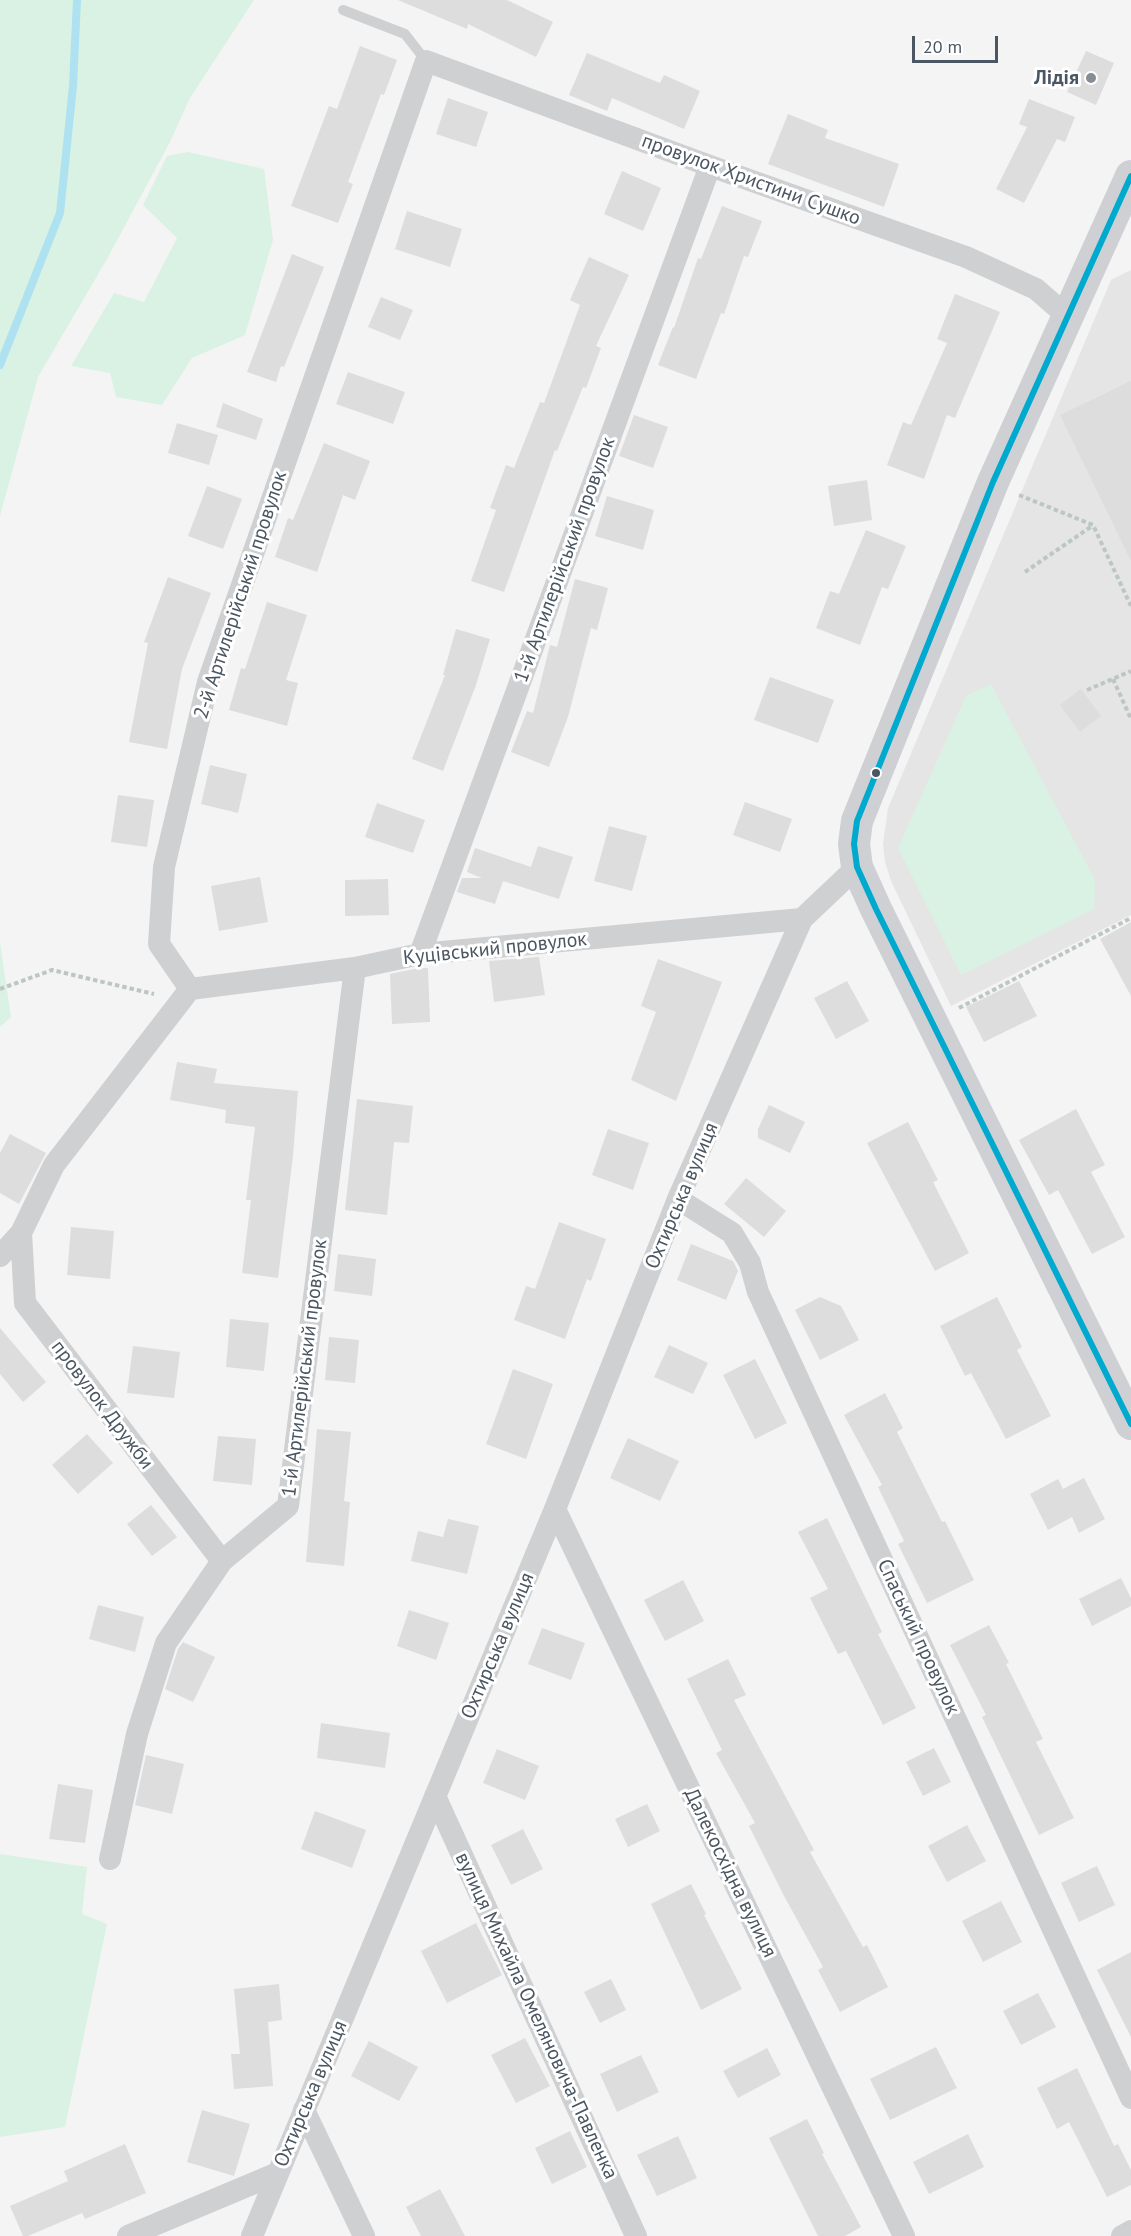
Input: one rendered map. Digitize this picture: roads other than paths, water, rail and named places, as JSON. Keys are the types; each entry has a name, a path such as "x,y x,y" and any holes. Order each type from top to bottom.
{"street":[{"name":"провулок Христини Сушко","path":"426,61 710,166 966,257 1036,289 1067,316"},
{"name":"2-й Артилерійський провулок","path":"190,989 159,944 164,867 208,682 426,61"},
{"name":"1-й Артилерійський провулок","path":"420,954 710,166"},
{"path":"1131,176 993,482 857,821 854,844 857,867 876,909 1131,1424"},
{"name":"Охтирська вулиця","path":"252,2236 555,1509 678,1199 802,919 857,867"},
{"name":"Куцівський провулок","path":"190,989 355,968 420,954 802,919"},
{"name":"1-й Артилерійський провулок","path":"110,1859 137,1734 166,1643 222,1561 288,1506 355,968"},
{"path":"0,1256 21,1233 54,1165 190,989"},
{"name":"Спаський провулок","path":"678,1199 732,1233 750,1263 758,1292 1131,2098"},
{"name":"провулок Дружби","path":"21,1233 26,1304 222,1561"},
{"name":"Далекосхідна вулиця","path":"555,1509 904,2236"},
{"name":"вулиця Михайла Омеляновича-Павленка","path":"435,1796 636,2236"},
{"path":"304,2109 363,2236"},
{"path":"128,2236 278,2173"},
{"path":"1122,2236 1131,2231"}],"lane":[{"path":"343,10 405,34 426,61"}],"waterway":[{"path":"0,365 60,213 73,86 77,0"}],"place":[{"name":"Лідія","path":"1091,78"}]}
